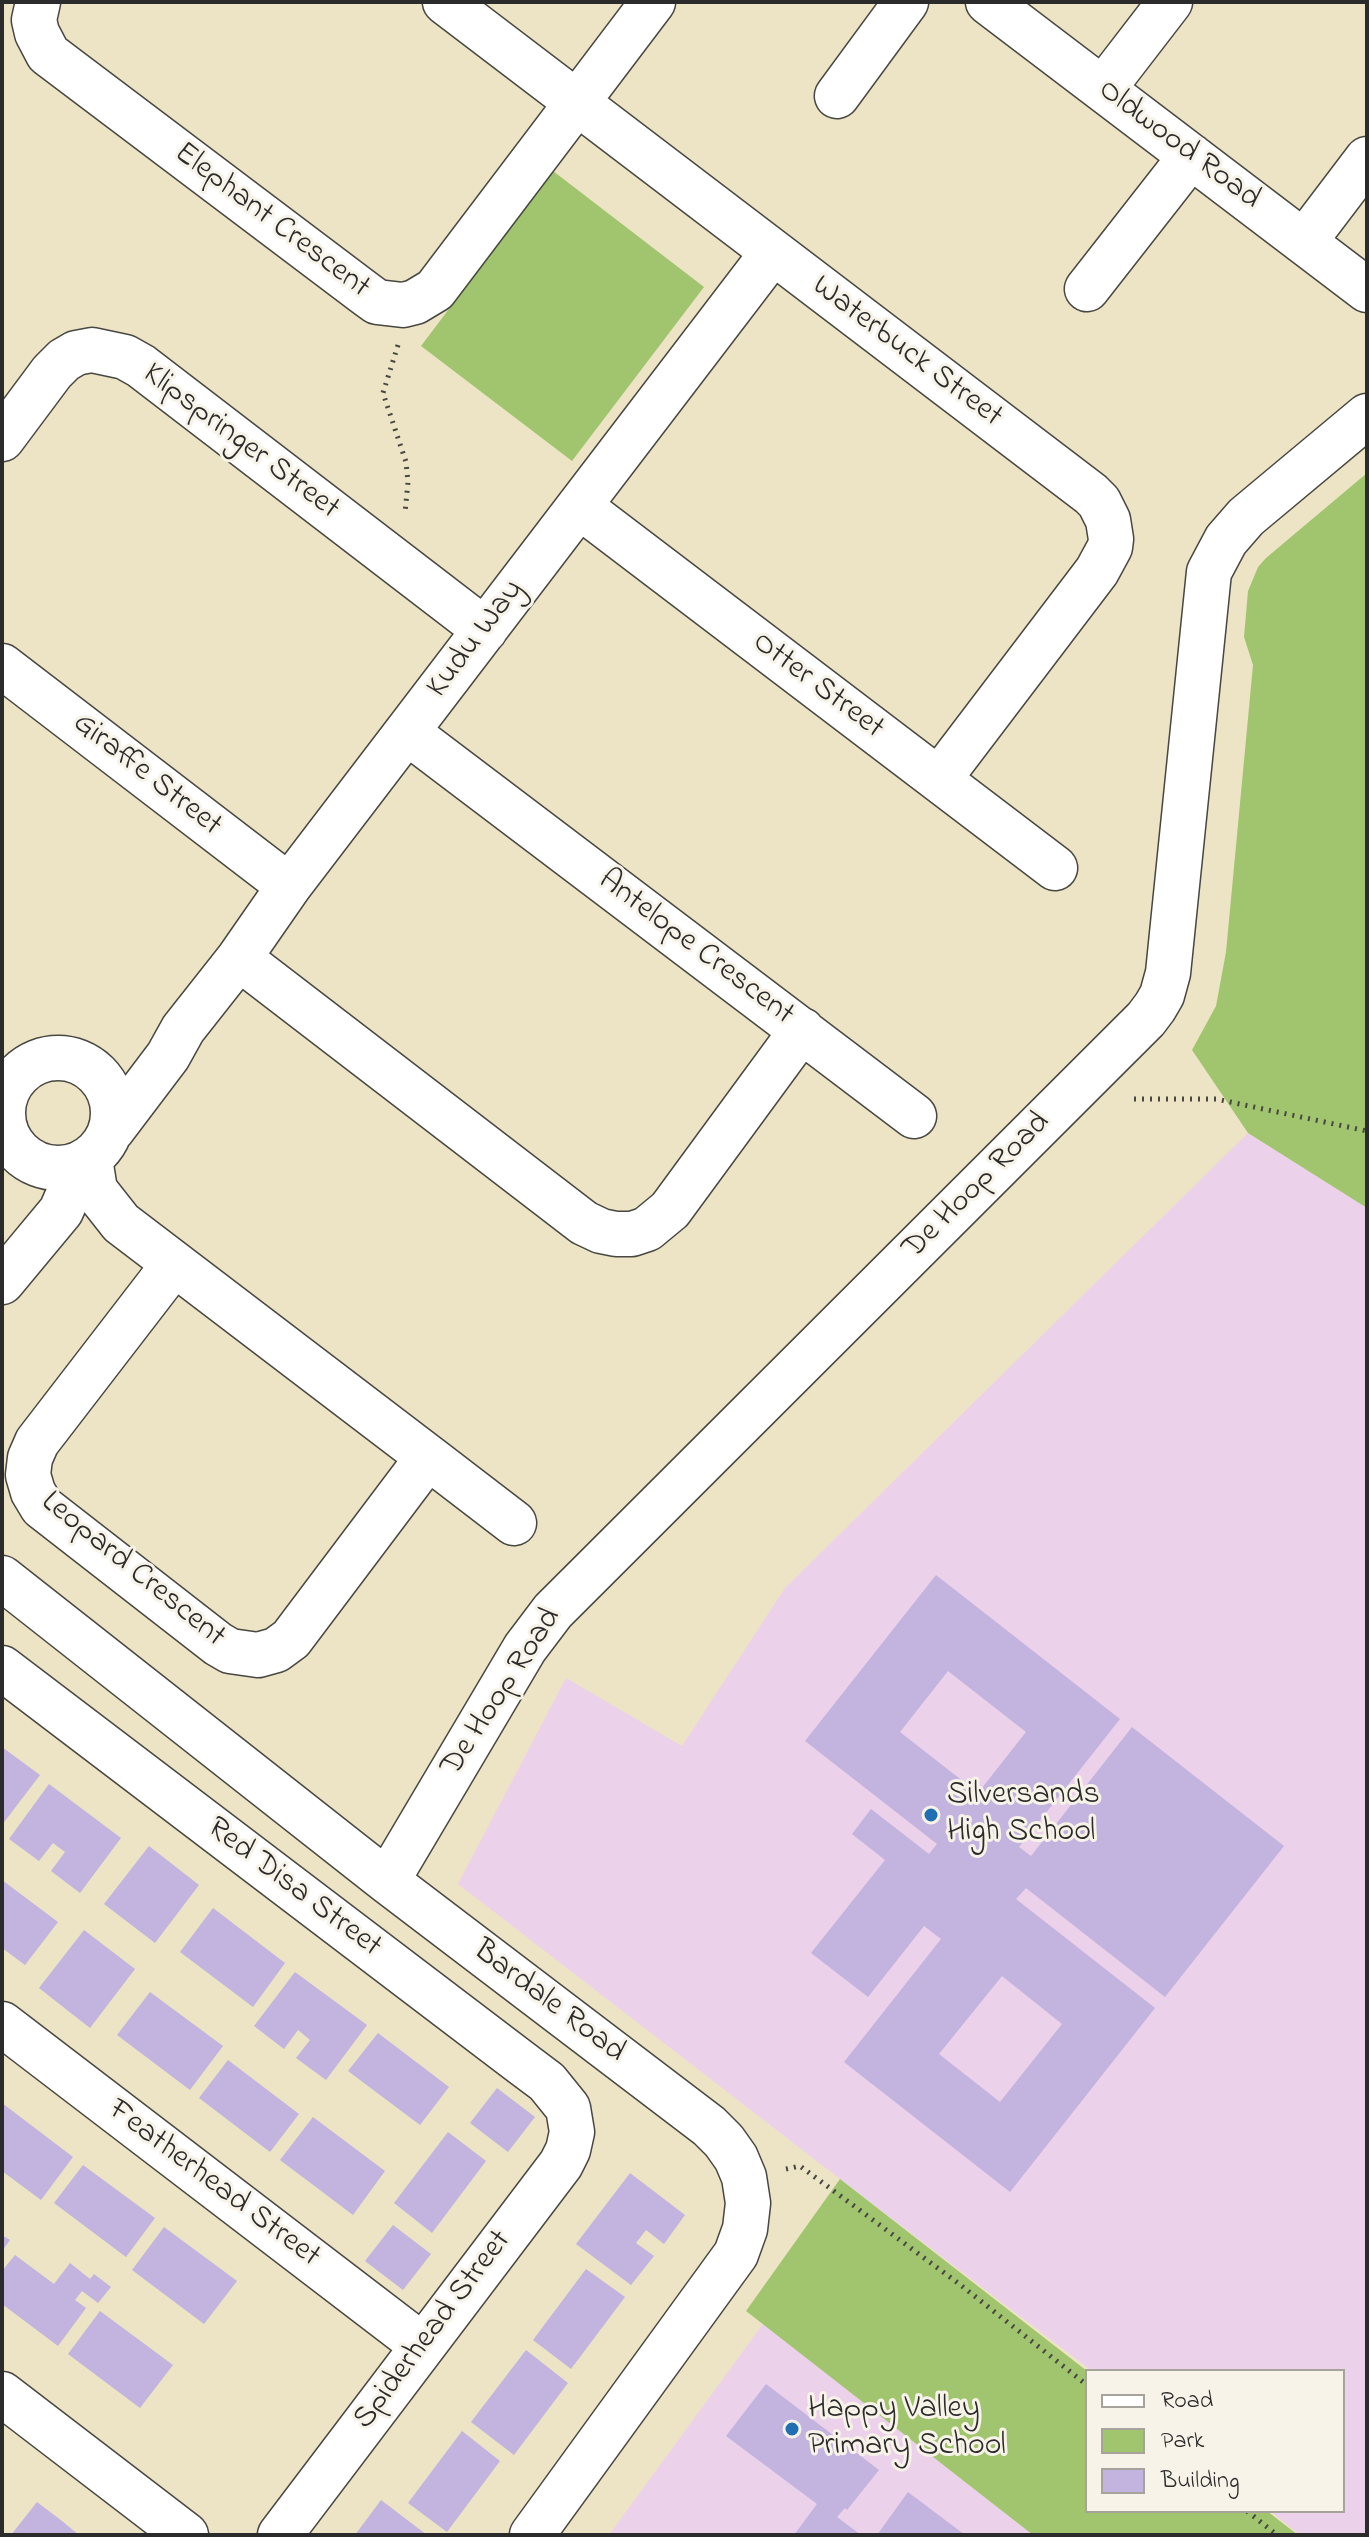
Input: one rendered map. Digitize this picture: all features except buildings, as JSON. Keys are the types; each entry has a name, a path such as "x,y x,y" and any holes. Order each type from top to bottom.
{"street":[{"name":"Elephant Crescent","path":"38,2 34,20 48,54 377,302 403,305 435,290 653,2"},
{"name":"Waterbuck Street","path":"445,2 1091,494 1108,520 1110,547 1097,571 939,779"},
{"path":"837,96 906,2"},
{"name":"Oldwood Road","path":"988,2 1367,290"},
{"path":"1103,89 1170,2"},
{"path":"1087,289 1191,156"},
{"path":"1304,242 1367,159"},
{"name":"Kudu Way","path":"13,1268 54,1222 95,1151 168,1056 183,1029 239,958 289,886 773,252"},
{"name":"Klipspringer Street","path":"2,439 64,360 76,353 92,350 125,357 141,366 485,630"},
{"name":"De Hoop Road","path":"387,1881 525,1648 553,1611 1155,1007 1168,973 1209,572 1226,540 1246,517 1367,416"},
{"name":"Otter Street","path":"579,506 1055,868"},
{"name":"Giraffe Street","path":"2,666 289,886"},
{"name":"Antelope Crescent","path":"239,958 584,1223 601,1231 632,1234 647,1229 670,1210 802,1030 407,732"},
{"name":"Kudu Way","path":"80,1064 140,1056 183,1029"},
{"path":"802,1030 914,1116"},
{"path":"2,1043 80,1064 110,1092 114,1117 95,1151 73,1167 50,1168 17,1157 5,1128 2,1107 10,1085 29,1066 54,1057 80,1064"},
{"path":"95,1151 95,1190 113,1215 514,1523"},
{"name":"Kudu Way","path":"13,1268 31,1208 17,1157"},
{"path":"54,1222 75,1212 113,1215"},
{"name":"Leopard Crescent","path":"174,1264 37,1442 30,1458 28,1475 42,1507 218,1644 230,1651 258,1655 276,1650 291,1639 428,1457"},
{"name":"Bardale Road","path":"2,1578 387,1881 709,2126 724,2141 744,2177 748,2203 745,2229 736,2254 532,2535"},
{"name":"Red Disa Street","path":"2,1668 538,2075 558,2093 568,2108 571,2121"},
{"name":"Featherhead Street","path":"2,2024 423,2346"},
{"name":"Spiderhead Street","path":"280,2535 561,2164 568,2150 571,2121"},
{"path":"2,2394 186,2535"}],"path":[{"path":"391,558 401,538 408,482 406,462 383,393 396,360 403,305"},
{"path":"1134,1099 1216,1099 1367,1131"},
{"path":"772,2172 800,2166 958,2283 1085,2383"},
{"path":"1250,2513 1277,2535"}],"shaded area":[{"name":"Silversands High School","path":"1248,1133 1367,1208 1367,2535 1300,2535 1272,2513 1345,2513 1345,2369 1089,2369 458,1884 566,1678 682,1746 785,1588"},
{"name":"Happy Valley Primary School","path":"763,2324 1033,2535 609,2535"}],"green space":[{"path":"553,171 704,287 572,461 421,346"},
{"path":"1367,473 1367,1208 1248,1133 1192,1050 1216,1006 1226,952 1253,665 1244,637 1248,591 1258,567 1266,558"},
{"path":"840,2179 1085,2369 1085,2513 1270,2513 1298,2535 1033,2535 746,2311"}],"place":[{"name":"Silversands High School","path":"931,1815"},
{"name":"Happy Valley Primary School","path":"792,2429"}]}
